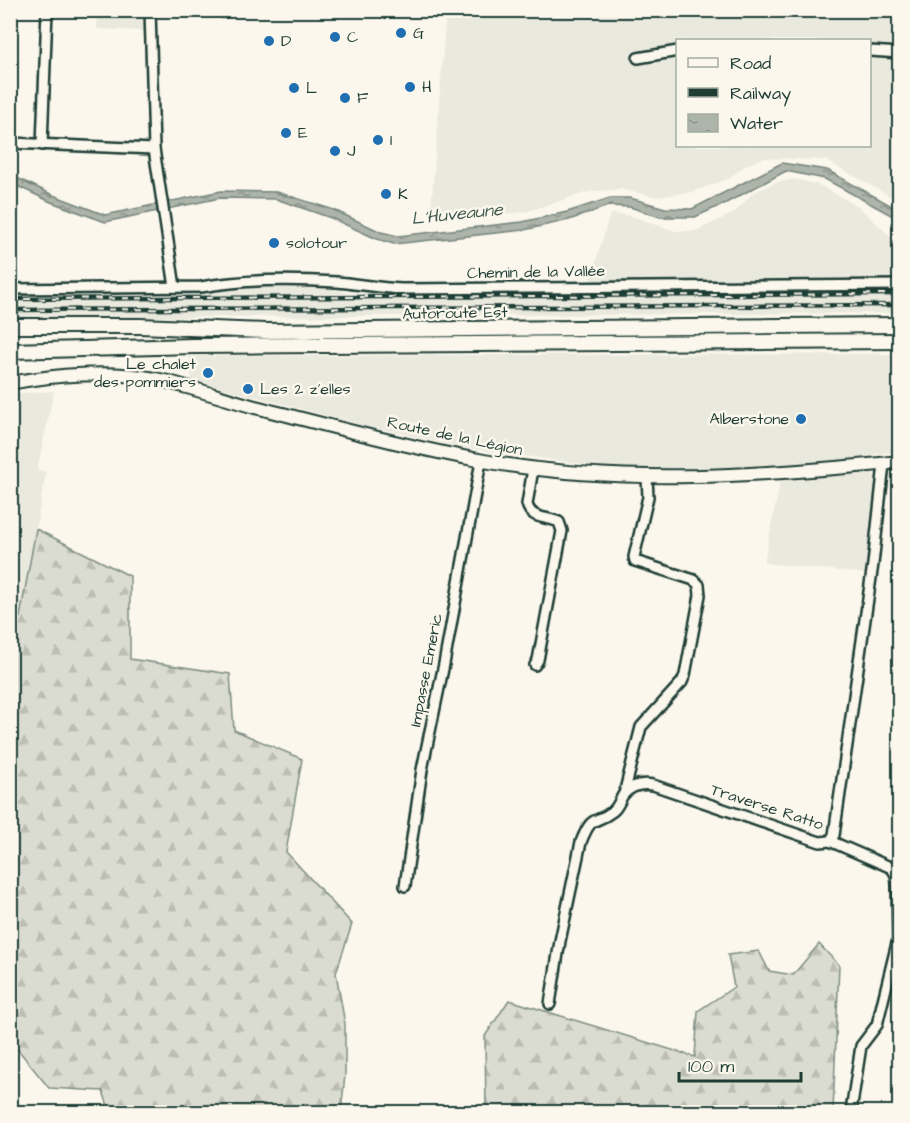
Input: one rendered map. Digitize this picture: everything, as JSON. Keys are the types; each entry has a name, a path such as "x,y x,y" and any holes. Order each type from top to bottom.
{"highway":[{"name":"Autoroute Est","path":"10,326 140,326 265,331 900,325"},
{"path":"10,336 54,333 265,331"},
{"name":"Autoroute Est","path":"10,351 193,346 900,341"}],"main road":[{"name":"Route de la Légion","path":"10,383 76,375 152,378 290,416 481,461 590,475 721,477 900,462"}],"street":[{"path":"42,145 47,10"},
{"path":"150,10 154,149 175,287"},
{"path":"638,58 676,51"},
{"path":"871,51 900,53"},
{"path":"10,143 154,149"},
{"name":"Chemin de la Vallée","path":"10,289 201,287 228,282 284,280 338,282 402,289 900,285"},
{"name":"Impasse Emeric","path":"405,886 422,770 481,461"},
{"name":"Traverse Ratto","path":"550,1004 560,941 581,842 590,823 616,809 624,794 636,785 653,785 820,842 830,841 834,835 873,564 884,464"},
{"path":"533,469 526,504 528,509 533,516 559,522 562,531 538,660 535,665"},
{"path":"624,794 641,728 686,675 700,595 699,585 694,580 635,561 648,497 647,477"},
{"path":"830,841 892,868 897,884 898,939 877,1025 861,1046 851,1111"}],"shaded area":[{"path":"98,11 143,11 144,31 97,29"},
{"path":"446,11 899,11 899,201 825,160 763,158 746,165 728,179 692,192 657,197 620,189 588,192 525,212 491,216 431,211"},
{"path":"794,179 819,185 859,207 899,242 899,313 11,318 10,295 205,294 233,288 328,287 348,293 587,291 610,214 628,215 675,231 696,231 734,213 753,193 774,183"},
{"path":"899,354 899,452 871,455 874,476 881,485 869,574 764,563 780,483 780,465 618,469 467,448 358,424 192,380 189,356"},
{"path":"54,391 37,470 46,472 20,618 11,623 11,394"}],"green space":[{"path":"36,529 130,576 130,659 230,674 234,730 302,759 286,852 352,924 336,973 345,1024 345,1075 341,1112 110,1112 103,1091 49,1088 11,1041 10,623 20,617"},
{"path":"819,944 839,965 833,1112 486,1112 485,1036 509,1000 695,1057 698,1011 734,987 728,955 759,951 769,971 793,975"}],"water":[{"path":"782,163 827,170 899,210 900,220 825,179 786,171 695,217 660,217 630,207 608,206 569,220 524,230 394,244 377,239 331,218 276,199 220,198 105,222 51,202 11,183 11,175 53,195 105,215 221,191 277,192 334,210 381,232 398,236 522,222 567,212 610,198 630,198 665,208 692,209"}],"railway":[{"path":"10,299 900,294"},
{"path":"10,310 900,305"}],"place":[{"name":"G","path":"401,33"},
{"name":"C","path":"335,37"},
{"name":"D","path":"269,41"},
{"name":"H","path":"410,87"},
{"name":"L","path":"294,88"},
{"name":"F","path":"345,98"},
{"name":"E","path":"286,133"},
{"name":"I","path":"378,140"},
{"name":"J","path":"335,151"},
{"name":"K","path":"386,194"},
{"name":"solotour","path":"274,243"},
{"name":"Le chalet des pommiers","path":"208,373"},
{"name":"Les 2 z'elles","path":"248,389"},
{"name":"Alberstone","path":"801,419"}],"water label":[{"name":"L'Huveaune","path":"457,214"}]}
